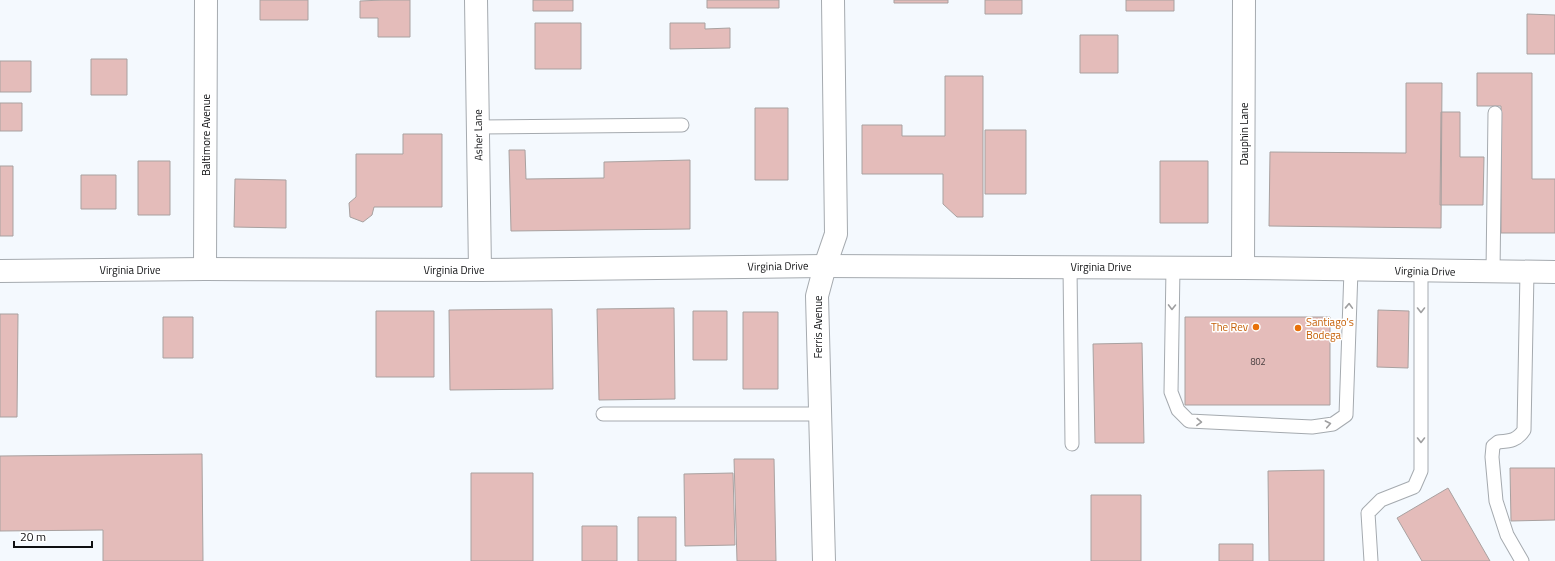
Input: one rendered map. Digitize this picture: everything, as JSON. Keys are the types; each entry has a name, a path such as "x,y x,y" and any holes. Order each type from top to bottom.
{"street":[{"name":"Baltimore Avenue","path":"205,270 206,0"},
{"name":"Asher Lane","path":"476,0 480,270"},
{"name":"Ferris Avenue","path":"824,561 817,296 836,234 833,0"},
{"name":"Dauphin Lane","path":"1244,0 1244,268"},
{"name":"Virginia Drive","path":"0,271 480,270 825,266 1244,268 1555,272"}],"lane":[{"path":"1493,272 1495,113"},
{"path":"478,127 682,125"},
{"path":"1070,267 1072,444"},
{"path":"1173,268 1171,392 1178,410 1189,421 1312,427 1333,424 1346,415 1351,270"},
{"path":"1371,561 1368,513 1381,500 1414,488 1421,472 1421,271"},
{"path":"1522,561 1507,535 1496,501 1492,457 1494,446 1498,442 1511,441 1519,437 1524,430 1527,272"},
{"path":"603,414 820,414"}],"building":[{"path":"260,0 308,0 308,20 260,20"},
{"path":"410,0 410,37 378,37 378,18 360,18 360,1"},
{"path":"533,0 573,0 573,11 533,11"},
{"path":"707,0 779,0 779,8 707,8"},
{"path":"894,0 948,0 948,3 894,3"},
{"path":"985,0 1022,0 1022,14 985,14"},
{"path":"1126,0 1174,0 1174,11 1126,11"},
{"path":"1527,14 1555,15 1555,54 1527,54"},
{"path":"535,23 581,23 581,69 535,69"},
{"path":"670,23 705,23 705,29 730,28 730,48 670,49"},
{"path":"1080,35 1118,35 1118,73 1080,73"},
{"path":"91,59 127,59 127,95 91,95"},
{"path":"0,61 31,61 31,92 0,92"},
{"path":"1477,73 1532,73 1532,179 1555,179 1555,233 1501,233 1501,106 1477,106"},
{"path":"945,76 983,76 983,217 957,217 943,204 943,174 862,174 862,125 902,125 902,136 945,136"},
{"path":"1406,83 1442,83 1441,228 1269,226 1270,152 1406,153"},
{"path":"0,103 22,103 22,131 0,131"},
{"path":"755,108 788,108 788,180 755,180"},
{"path":"1441,112 1460,112 1460,157 1484,157 1483,205 1440,205"},
{"path":"985,130 1026,130 1026,194 985,194"},
{"path":"403,134 442,134 442,207 374,207 372,215 363,222 350,217 349,203 356,197 356,154 403,154"},
{"path":"509,150 525,150 526,179 604,178 604,162 690,160 690,229 511,231"},
{"path":"138,161 170,161 170,215 138,215"},
{"path":"1160,161 1208,161 1208,223 1160,223"},
{"path":"0,166 13,166 13,236 0,236"},
{"path":"81,175 116,175 116,209 81,209"},
{"path":"235,179 286,180 286,228 234,227"},
{"path":"674,308 675,399 599,400 597,309"},
{"path":"552,309 553,389 450,390 449,310"},
{"path":"1378,310 1409,311 1408,368 1377,367"},
{"path":"376,311 434,311 434,377 376,377"},
{"path":"693,311 727,311 727,360 693,360"},
{"path":"743,312 778,312 778,389 743,389"},
{"path":"0,314 18,314 17,417 0,417"},
{"path":"163,317 193,317 193,358 163,358"},
{"path":"1185,317 1330,317 1330,405 1185,405"},
{"path":"1142,343 1144,443 1095,443 1093,344"},
{"path":"202,454 203,561 103,561 103,530 0,531 0,456"},
{"path":"734,459 774,459 776,561 737,561"},
{"path":"1510,468 1555,468 1555,520 1511,521"},
{"path":"1324,470 1324,561 1269,561 1268,471"},
{"path":"471,473 533,473 533,561 471,561"},
{"path":"733,473 735,545 685,546 684,474"},
{"path":"1448,488 1490,561 1422,561 1397,518"},
{"path":"1091,495 1141,495 1141,561 1091,561"},
{"path":"638,517 676,517 676,561 638,561"},
{"path":"582,526 617,526 617,561 582,561"},
{"path":"1219,544 1253,544 1253,561 1219,561"}],"place":[{"name":"The Rev","path":"1256,327"},
{"name":"Santiago's Bodega","path":"1298,328"}]}
